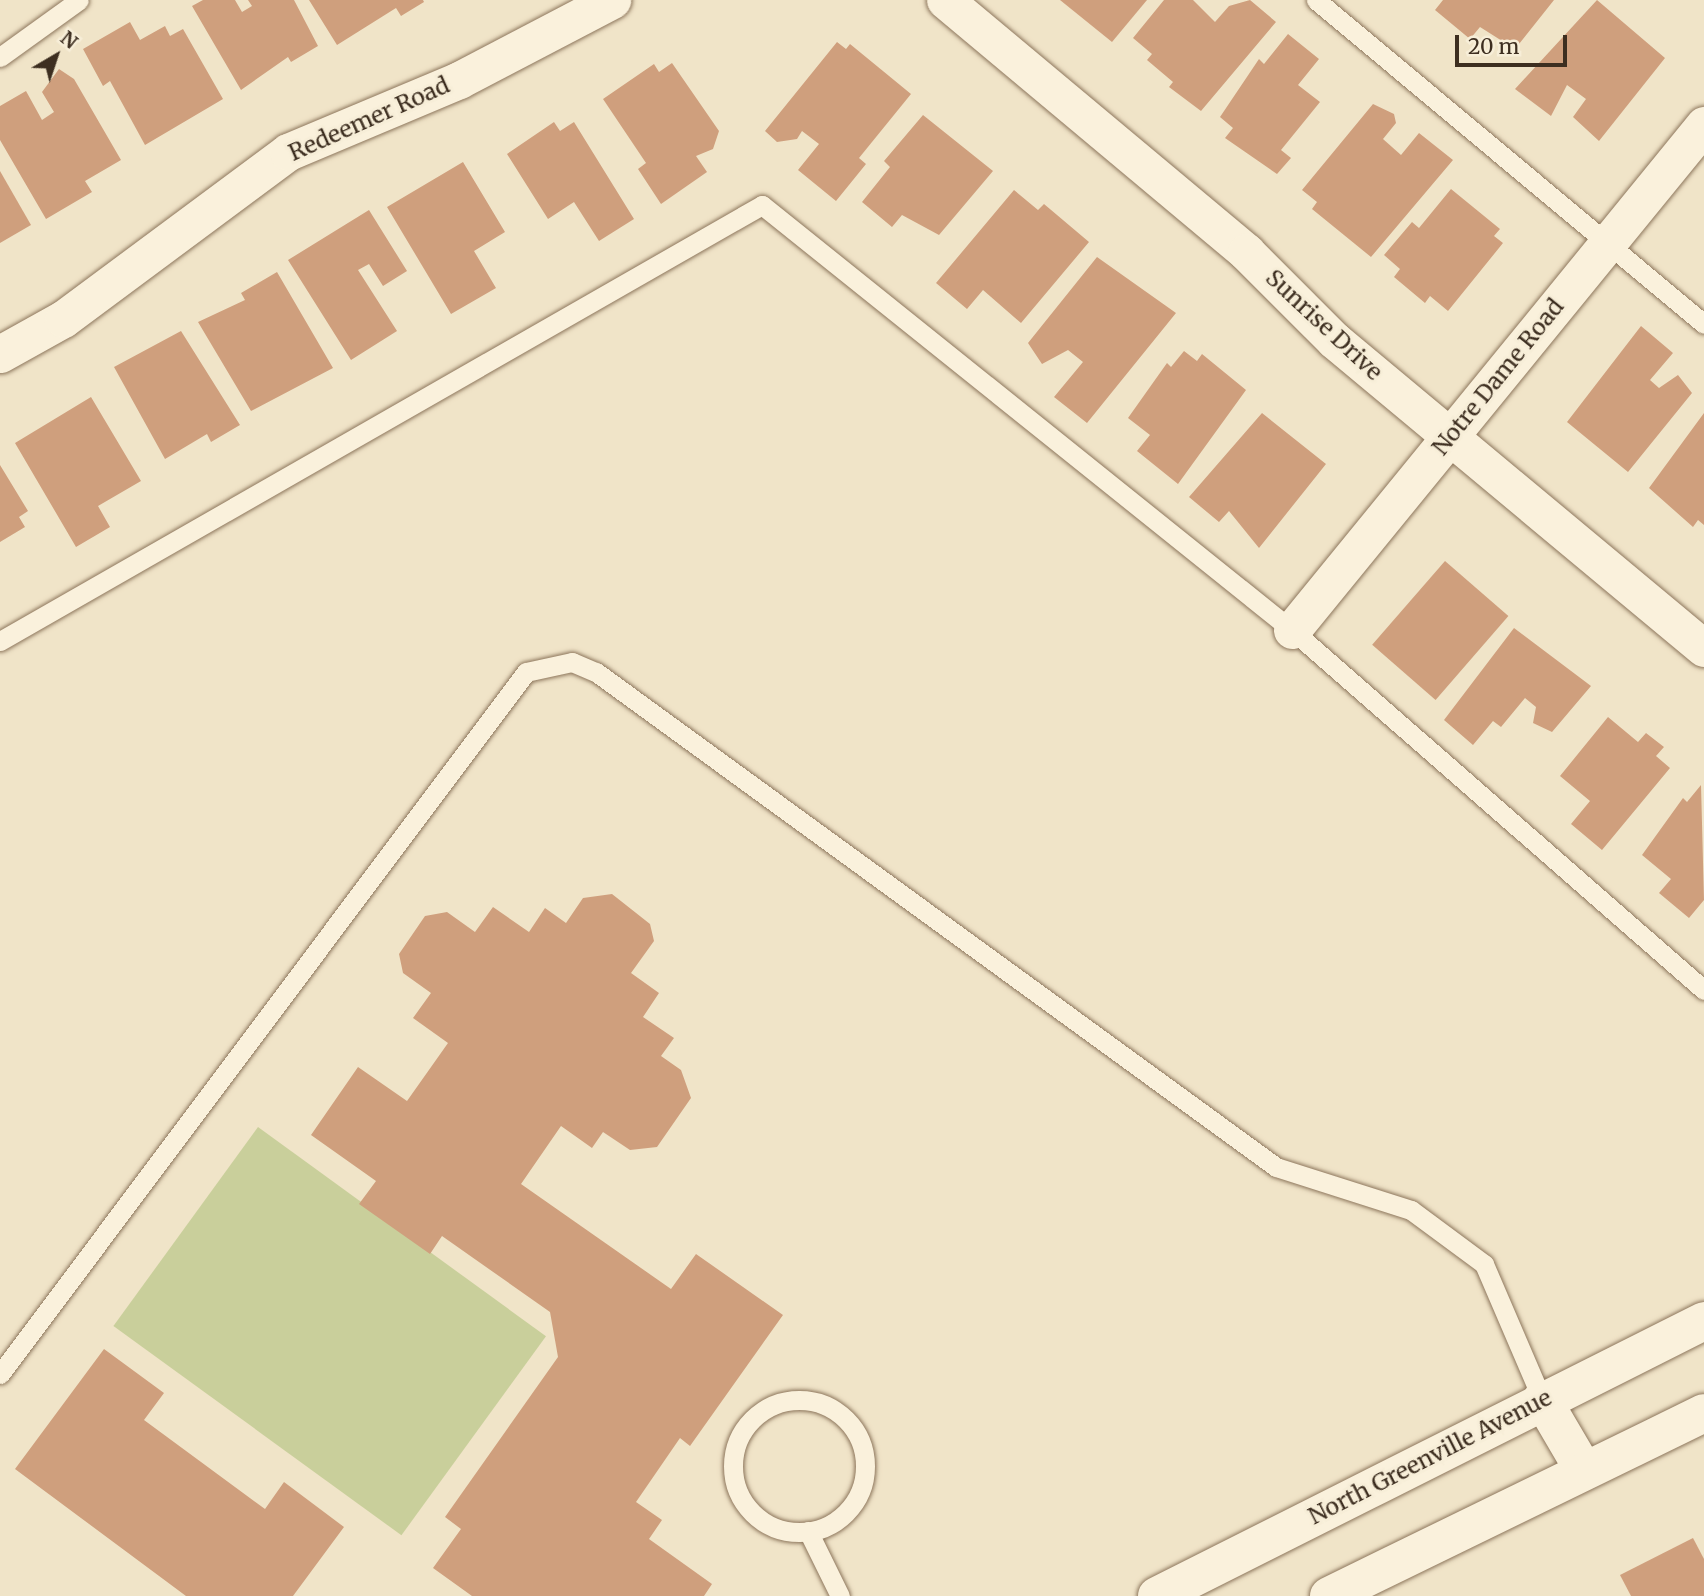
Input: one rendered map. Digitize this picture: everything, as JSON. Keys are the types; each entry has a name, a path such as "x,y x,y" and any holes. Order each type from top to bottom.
{"main road":[{"name":"North Greenville Avenue","path":"1157,1596 1542,1399 1704,1321"},
{"path":"1542,1399 1583,1469"},
{"path":"1329,1596 1583,1469 1704,1413"}],"street":[{"name":"Redeemer Road","path":"0,354 63,319 288,152 458,80 612,0"},
{"name":"Sunrise Drive","path":"945,0 1246,252 1334,340 1704,648"},
{"name":"Notre Dame Road","path":"1292,630 1704,125"}],"lane":[{"path":"0,57 79,0"},
{"path":"1316,0 1704,324"},
{"path":"0,641 762,205 1292,630 1704,990"},
{"path":"0,1374 527,673 572,662 596,672 1276,1167 1411,1210 1484,1264 1542,1399"},
{"path":"806,1399 831,1407 863,1447 858,1498 841,1518 808,1531 767,1525 747,1508 734,1485 732,1459 740,1433 757,1414 780,1402 806,1399"},
{"path":"808,1531 840,1596"}],"green space":[{"path":"258,1127 546,1336 401,1535 113,1326"}],"building":[{"path":"203,0 235,0 242,12 252,6 248,0 294,0 318,46 291,62 288,57 241,90 192,6"},
{"path":"309,0 424,2 401,16 396,8 337,45"},
{"path":"1060,0 1147,0 1112,42"},
{"path":"1164,0 1193,0 1215,22 1229,6 1250,0 1276,22 1201,111 1169,87 1173,82 1147,60 1152,54 1133,38"},
{"path":"1443,0 1554,0 1519,44 1510,46 1480,27 1470,39 1435,10"},
{"path":"1597,0 1665,58 1599,141 1573,117 1586,99 1567,85 1551,116 1515,89"},
{"path":"130,22 140,40 165,26 170,36 183,29 223,99 145,145 110,81 103,86 83,49"},
{"path":"1288,34 1319,59 1298,85 1320,102 1281,150 1291,158 1277,174 1225,138 1233,128 1220,117 1259,59 1264,64"},
{"path":"837,42 846,49 850,44 911,94 859,158 866,164 836,201 798,170 819,144 802,131 797,139 777,142 765,131"},
{"path":"672,63 719,131 713,149 696,156 707,172 661,204 638,169 646,163 603,99 654,64 659,72"},
{"path":"59,69 74,79 121,160 85,181 92,192 46,219 0,140 0,106 26,91 42,120 54,112 42,92"},
{"path":"1373,104 1394,114 1396,123 1383,139 1401,155 1419,133 1453,160 1371,257 1312,209 1317,202 1302,190"},
{"path":"923,115 993,171 939,235 902,215 892,227 862,202 890,167 884,161"},
{"path":"554,122 560,131 574,122 634,219 599,241 574,202 548,219 507,154"},
{"path":"463,162 505,232 474,251 496,288 451,314 387,207"},
{"path":"0,171 31,225 0,243"},
{"path":"1451,189 1500,229 1494,236 1503,243 1448,311 1430,296 1425,303 1394,277 1400,269 1384,255 1412,222 1419,228"},
{"path":"1014,190 1038,210 1044,204 1089,242 1021,323 983,290 967,309 936,283"},
{"path":"369,210 407,271 383,286 369,264 358,270 397,331 351,360 288,260"},
{"path":"1097,257 1176,313 1087,423 1054,397 1083,362 1068,350 1042,364 1028,343"},
{"path":"277,272 333,368 251,411 198,322 245,300 241,293"},
{"path":"1641,326 1673,353 1650,380 1659,388 1678,375 1692,393 1628,472 1567,422"},
{"path":"181,331 240,425 211,442 207,434 165,459 114,367"},
{"path":"1184,351 1197,361 1202,354 1246,390 1178,484 1137,451 1150,435 1128,418 1167,363 1171,367"},
{"path":"91,397 141,481 98,506 110,527 76,547 15,443"},
{"path":"1262,413 1326,464 1259,548 1229,511 1219,522 1189,497"},
{"path":"1704,413 1704,525 1698,520 1693,527 1649,488"},
{"path":"0,465 28,511 19,517 25,527 0,542"},
{"path":"1445,561 1508,616 1436,700 1372,645"},
{"path":"1514,628 1591,686 1552,732 1533,723 1536,707 1525,698 1501,727 1493,721 1473,745 1444,720"},
{"path":"1608,717 1638,742 1646,733 1664,747 1656,756 1670,768 1602,850 1571,824 1590,801 1560,776"},
{"path":"1701,785 1704,900 1689,918 1659,893 1671,879 1642,855 1683,798 1687,802"},
{"path":"612,894 650,924 654,941 631,973 659,993 643,1017 674,1038 661,1056 681,1070 691,1098 657,1147 630,1150 603,1132 592,1148 561,1126 521,1184 671,1289 696,1254 783,1315 690,1446 680,1438 636,1502 662,1520 649,1539 712,1584 704,1596 472,1596 433,1568 461,1529 445,1517 558,1357 550,1312 442,1236 430,1254 359,1204 376,1181 311,1135 358,1067 407,1101 448,1043 413,1018 431,993 403,973 399,954 425,916 447,912 475,932 493,907 529,932 545,908 566,923 583,898"},
{"path":"104,1349 164,1393 144,1420 265,1509 284,1482 344,1527 293,1596 186,1596 15,1469"},
{"path":"1693,1538 1704,1559 1704,1596 1631,1596 1620,1575"}]}
